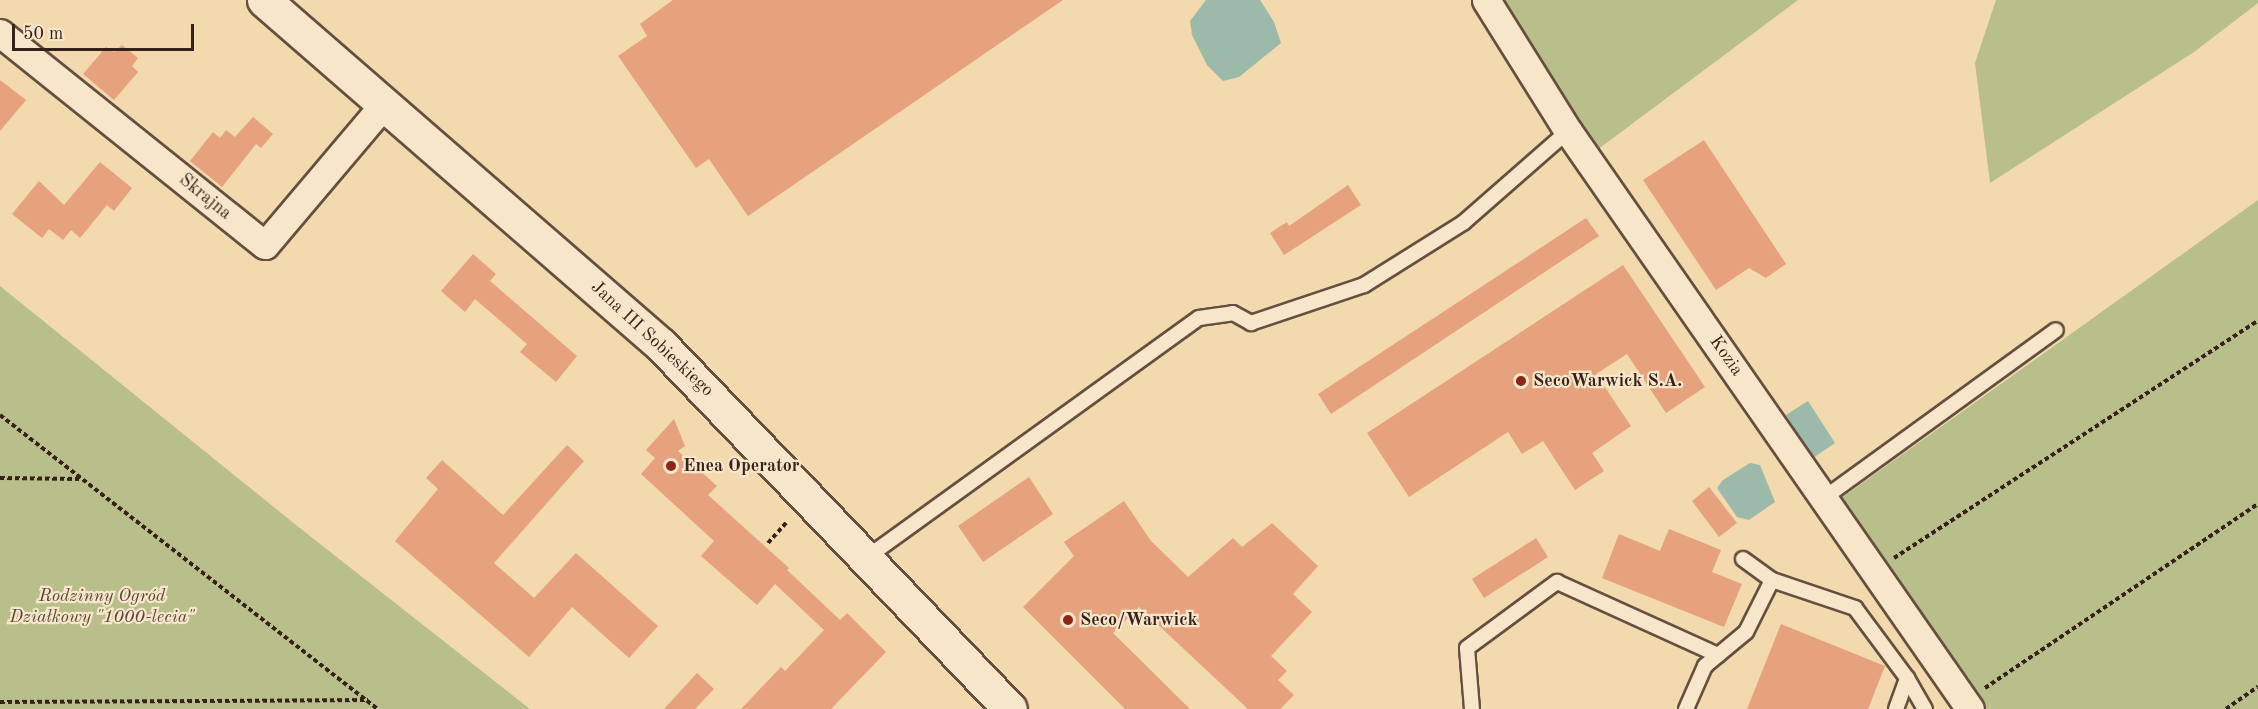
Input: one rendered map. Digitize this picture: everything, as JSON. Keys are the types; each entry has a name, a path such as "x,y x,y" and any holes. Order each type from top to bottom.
{"street":[{"name":"Jana III Sobieskiego","path":"264,0 661,345 1010,709"},
{"name":"Kozia","path":"1486,0 1568,130 1824,498 1982,698"},
{"name":"Skrajna","path":"0,33 265,245 385,103"}],"lane":[{"path":"866,558 1199,318 1233,313 1251,323 1364,285 1463,223 1568,130"},
{"path":"1824,498 2056,330"},
{"path":"1743,559 1772,580 1855,608 1907,678 1925,709"},
{"path":"1686,709 1705,666 1746,632 1772,580"},
{"path":"1472,709 1467,648 1557,582 1718,655"},
{"path":"1896,709 1907,678"}],"path":[{"path":"1900,567 1894,557 2258,321"},
{"path":"0,415 378,709"},
{"path":"0,478 80,479"},
{"path":"1978,679 1982,698 2258,504"},
{"path":"768,543 786,523"},
{"path":"2226,709 2258,687"},
{"path":"0,702 368,700"}],"green space":[{"path":"1498,0 1798,0 1597,150"},
{"path":"1996,0 2258,0 2258,3 2194,52 1990,183 1975,63"},
{"path":"2258,200 2258,709 1982,709 1840,499"},
{"name":"Rodzinny Ogród Działkowy \"1000-lecia\"","path":"0,286 296,525 530,709 0,709"}],"shaded area":[{"path":"1206,0 1260,0 1274,22 1281,43 1239,77 1223,81 1207,65 1192,35 1190,21"},
{"path":"1808,401 1835,443 1813,458 1786,415"},
{"path":"1750,463 1760,465 1775,502 1749,520 1737,517 1717,488 1723,480"}],"building":[{"path":"673,0 1063,0 748,216 709,159 696,168 618,56 647,36 640,24"},
{"path":"122,45 138,58 132,66 138,72 114,100 83,74 106,47 114,52"},
{"path":"0,80 26,100 0,131"},
{"path":"253,117 273,134 261,148 256,144 222,187 190,161 213,132 220,138 226,130 235,137"},
{"path":"1704,140 1786,264 1766,278 1749,268 1716,290 1643,180"},
{"path":"100,162 132,188 114,211 107,205 80,238 71,230 63,240 49,229 42,238 12,214 39,181 64,205"},
{"path":"1348,185 1361,205 1284,255 1270,233 1287,222 1289,226"},
{"path":"1586,218 1599,236 1331,414 1318,394"},
{"path":"473,254 496,274 490,281 577,356 556,382 520,352 527,344 475,299 465,312 441,291"},
{"name":"SecoWarwick S.A.","path":"1623,265 1705,387 1666,413 1627,354 1596,374 1631,426 1592,453 1604,471 1575,490 1543,441 1522,454 1508,432 1409,497 1367,433"},
{"path":"674,419 685,446 678,451 717,486 708,495 789,568 787,570 840,620 847,613 886,652 831,709 741,709 781,667 785,671 824,630 775,584 757,605 701,556 714,541 641,474 655,458 646,450"},
{"path":"567,445 584,461 494,563 534,598 576,553 658,626 629,658 572,607 529,657 395,541 438,489 426,478 442,460 503,515"},
{"path":"1029,477 1053,514 983,562 958,526"},
{"path":"1709,487 1737,523 1719,537 1692,501"},
{"path":"1124,501 1151,541 1188,577 1233,538 1242,547 1272,523 1318,566 1293,594 1312,612 1271,656 1287,671 1278,680 1294,695 1280,709 1248,709 1139,607 1113,633 1190,709 1125,709 1023,607 1074,556 1064,542"},
{"path":"1669,529 1721,550 1712,572 1742,584 1724,627 1602,578 1619,534 1660,551"},
{"path":"1536,538 1548,557 1484,598 1472,579"},
{"path":"1781,624 1885,666 1868,709 1747,709"},
{"path":"697,673 714,689 695,709 664,709"}],"place":[{"name":"SecoWarwick S.A.","path":"1521,381"},
{"name":"Enea Operator","path":"671,466"},
{"name":"Seco/Warwick","path":"1068,620"}]}
